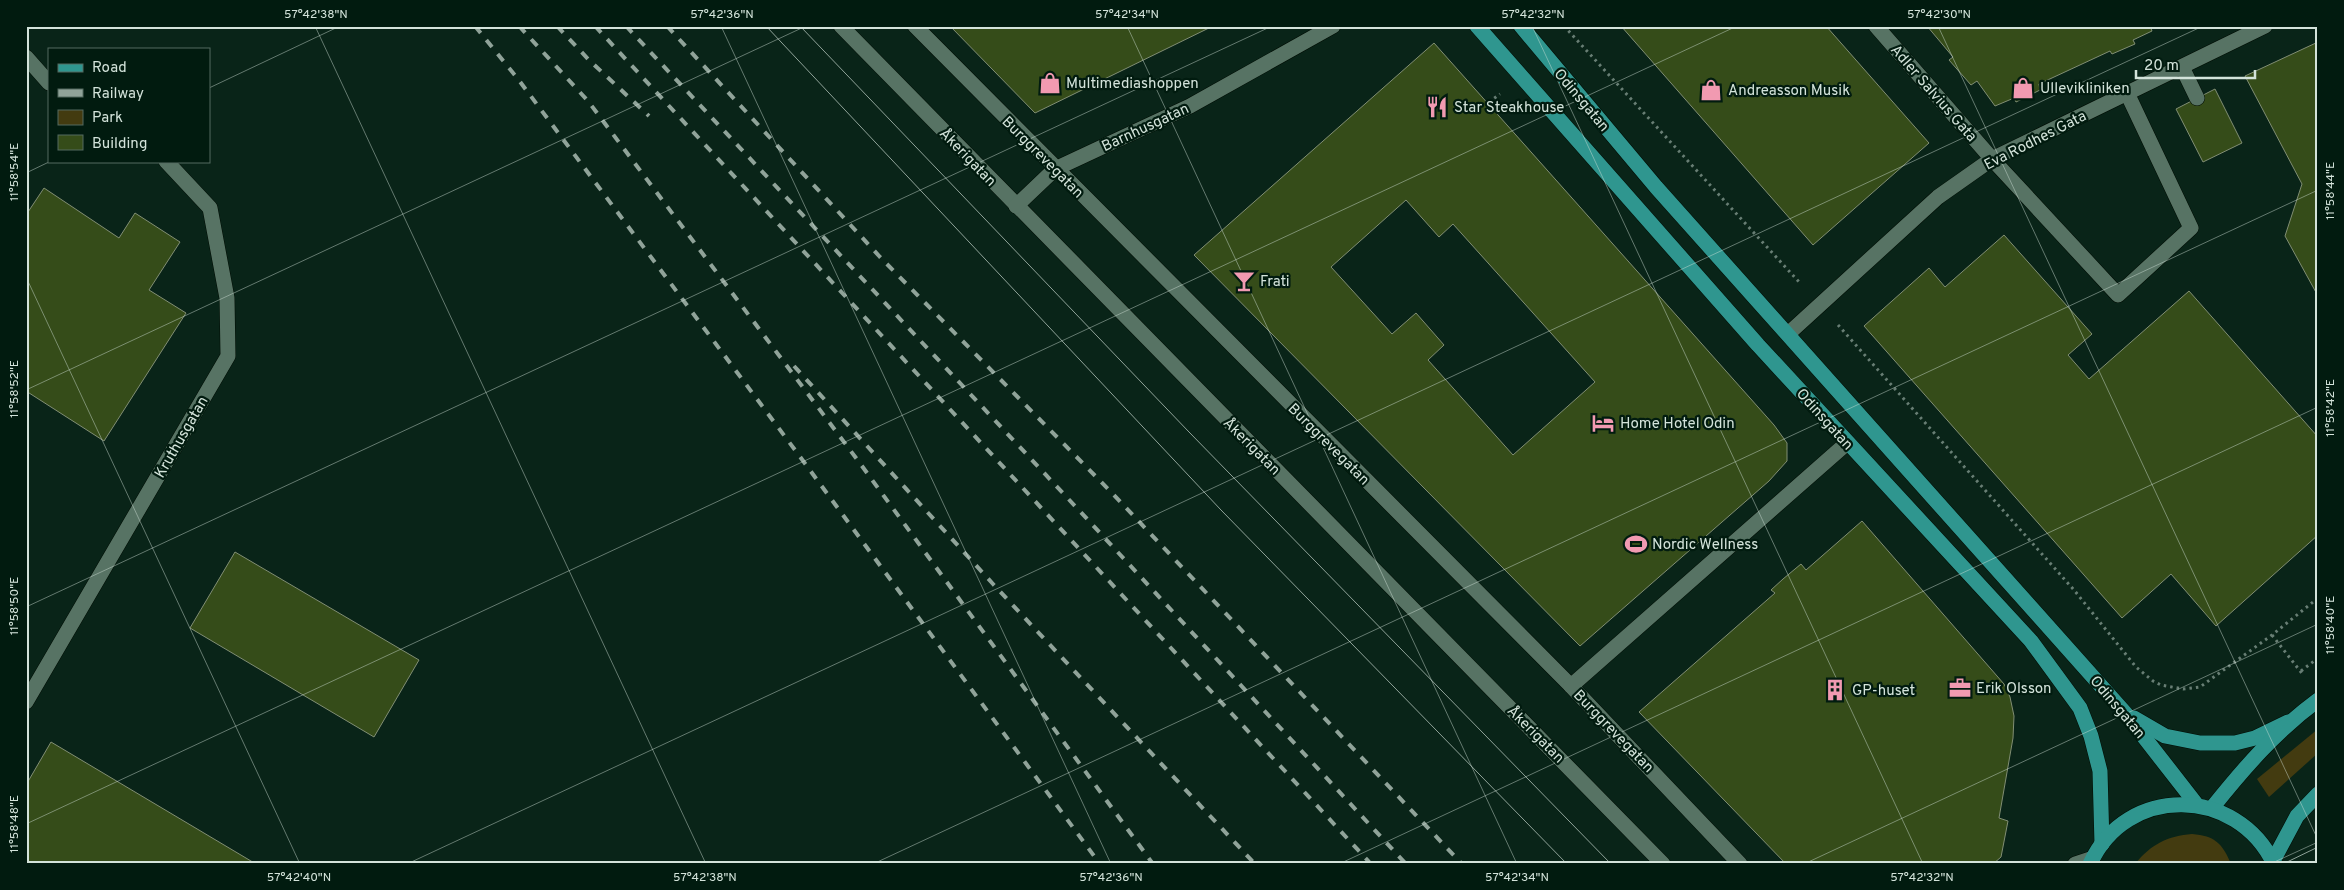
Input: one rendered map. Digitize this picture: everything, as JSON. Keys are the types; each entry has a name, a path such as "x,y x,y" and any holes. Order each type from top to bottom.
{"main road":[{"name":"Odinsgatan","path":"1477,26 1847,443 2031,641 2080,708 2091,736 2100,771 2102,844"},
{"name":"Odinsgatan","path":"1521,26 1656,187 2126,714 2196,805"},
{"path":"2212,808 2244,767 2288,722 2318,700"},
{"path":"2126,714 2165,736 2200,743 2235,743 2255,738 2288,722"},
{"path":"2274,862 2296,816 2318,794"},
{"path":"2092,861 2102,844 2121,825 2144,812 2170,805 2196,805 2212,808 2248,828 2262,843 2274,862"}],"street":[{"name":"Åkerigatan","path":"841,26 1663,864"},
{"name":"Burggrevegatan","path":"915,26 1055,169 1571,686 1740,864"},
{"name":"Barnhusgatan","path":"1016,206 1055,169 1190,106 1333,26"},
{"name":"Adler Salvius Gata","path":"1876,26 1992,159 2118,295 2191,228 2127,93"},
{"name":"Eva Rodhes Gata","path":"1788,334 1938,197 1992,159 2266,26"},
{"path":"26,57 48,82"},
{"path":"2182,67 2197,98"},
{"name":"Kruthusgatan","path":"26,702 228,356 227,298 210,208 167,162"},
{"path":"1571,686 1847,443"},
{"path":"2075,864 2092,861"}],"path":[{"path":"2074,590 2136,667 2153,681 2169,687 2182,689 2200,687 2272,635 2318,598"},
{"path":"2272,635 2306,678"},
{"path":"2300,671 2318,658"}],"green space":[{"path":"2318,729 2318,753 2269,797 2257,779"},
{"path":"2192,834 2207,837 2217,842 2231,864 2135,864 2147,851 2160,842"}],"building":[{"path":"950,26 1213,26 1035,113"},
{"path":"1621,26 1826,26 1929,143 1813,245"},
{"path":"1927,26 2150,26 2152,31 2133,40 2135,44 2112,54 2110,51 2039,84 2040,90 2016,102 2014,98 1995,106 1977,81 1971,85 1949,60 1953,57"},
{"path":"2318,42 2318,296 2285,236 2302,184 2245,76"},
{"path":"1434,43 1774,425 1787,443 1787,461 1769,481 1580,646 1194,255","holes":["1406,200 1439,237 1453,224 1595,382 1513,455 1428,360 1444,345 1416,313 1392,334 1331,267"]},
{"path":"2215,89 2242,143 2203,162 2176,109"},
{"path":"44,188 119,238 135,213 180,242 149,290 186,313 104,441 26,391 26,215"},
{"path":"2004,235 2092,334 2068,355 2089,379 2189,291 2318,437 2318,535 2216,626 2171,574 2122,618 1864,326 1929,268 1945,287"},
{"name":"GP-huset","path":"1862,521 2004,684 2010,697 2014,716 2013,738 1999,818 2008,821 2001,857 1993,864 1786,864 1639,712 1775,593 1771,590 1783,579 1801,564 1806,570"},
{"path":"235,552 419,660 374,737 190,628"},
{"path":"51,742 256,864 26,864 26,785"}],"tram line":[{"path":"766,26 1221,510 1567,864"},
{"path":"800,26 1189,432 1611,864"},
{"path":"2283,864 2318,847"}],"railway":[{"path":"475,26 518,79 798,454 1100,864"},
{"path":"519,26 588,101 859,462 1153,864"},
{"path":"557,26 589,60 649,116"},
{"path":"595,26 1371,864"},
{"path":"626,26 1089,521 1406,864"},
{"path":"667,26 880,257 1113,494 1462,864"},
{"path":"794,366 993,584 1255,864"}],"place":[{"name":"Multimediashoppen","path":"1050,83"},
{"name":"Ullevikliniken","path":"2023,88"},
{"name":"Andreasson Musik","path":"1711,90"},
{"name":"Star Steakhouse","path":"1437,107"},
{"name":"Frati","path":"1244,281"},
{"name":"Home Hotel Odin","path":"1603,423"},
{"name":"Nordic Wellness","path":"1636,544"},
{"name":"Erik Olsson","path":"1960,688"},
{"name":"GP-huset","path":"1835,690"}]}
